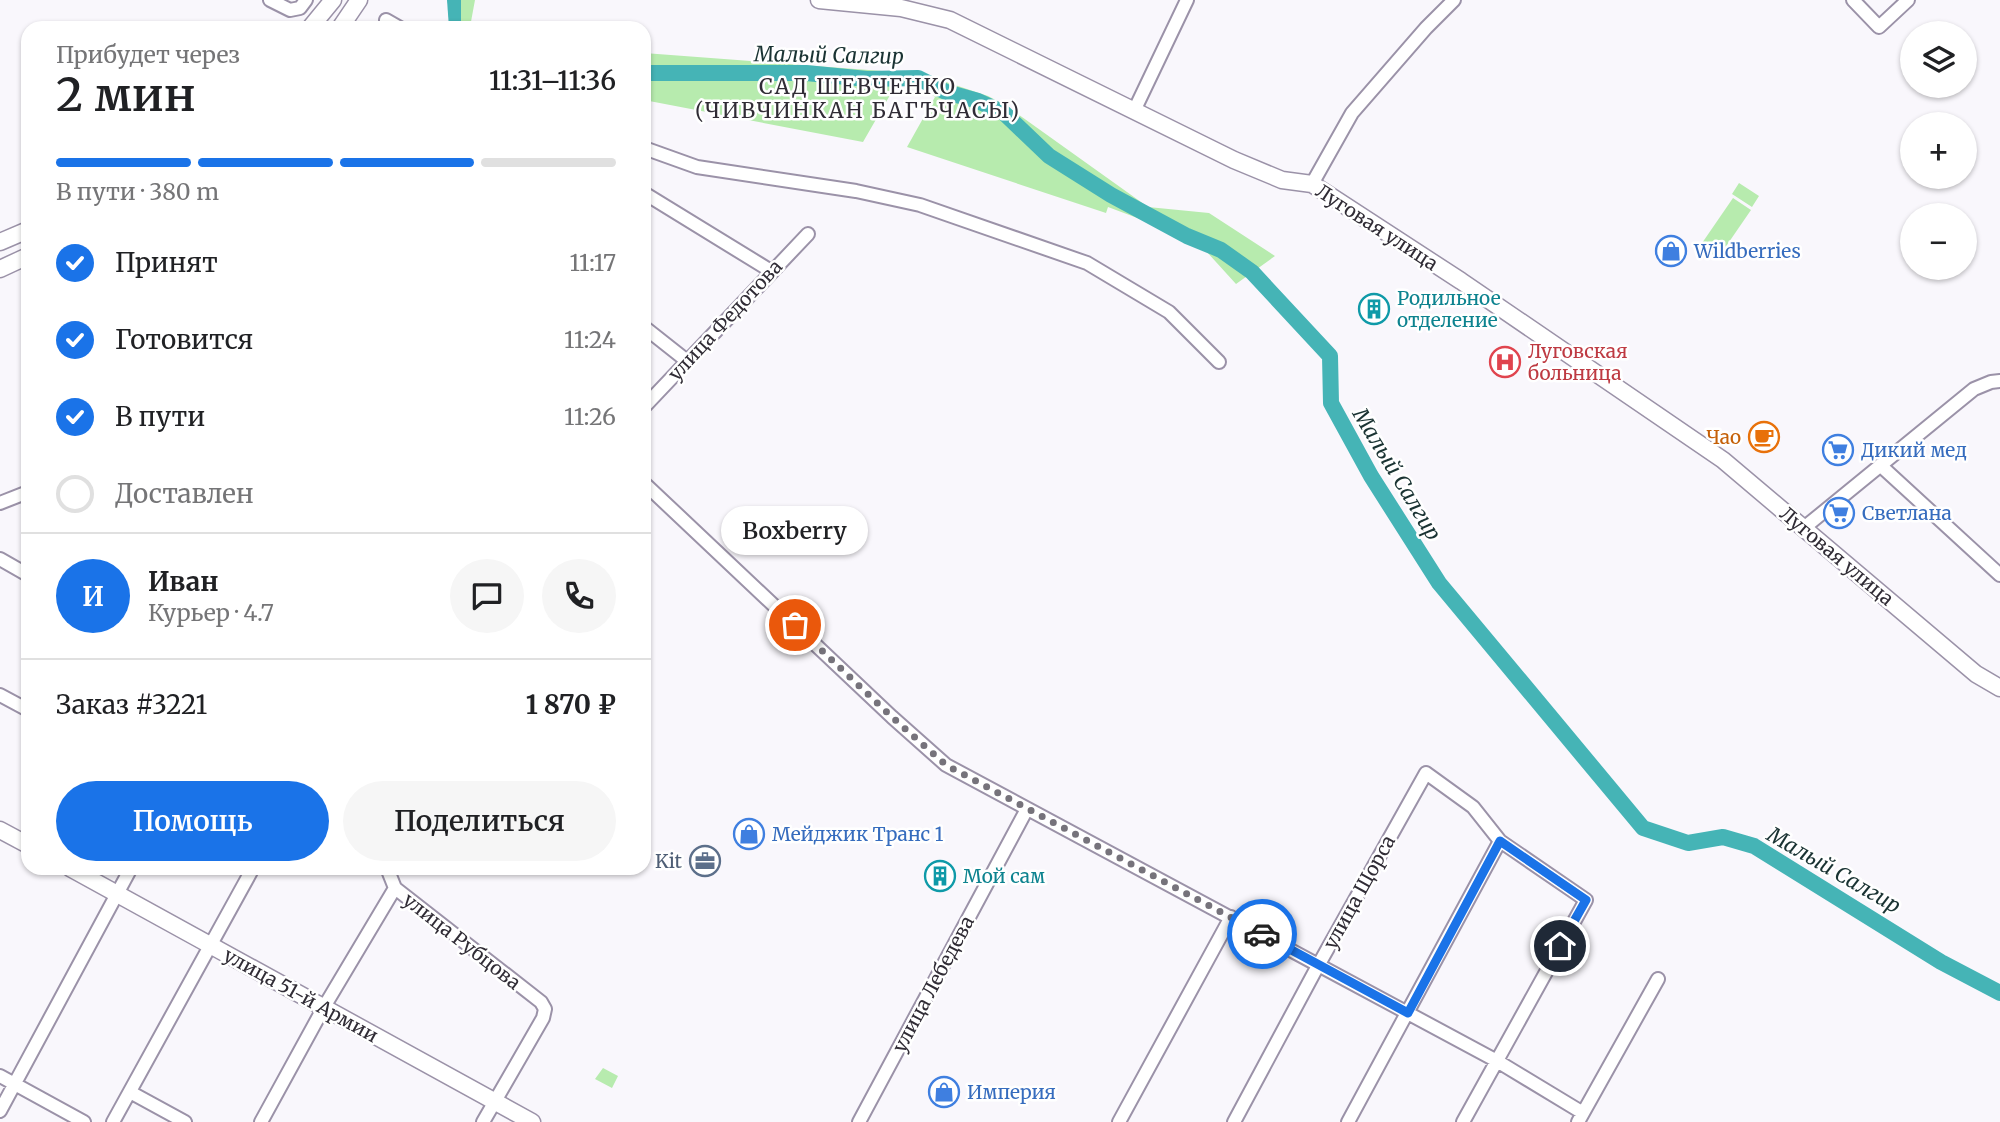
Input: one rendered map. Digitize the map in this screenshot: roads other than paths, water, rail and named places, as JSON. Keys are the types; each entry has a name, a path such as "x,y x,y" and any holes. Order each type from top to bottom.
{"main road":[{"path":"316,21 333,0"},
{"path":"345,21 359,0"},
{"name":"Луговая улица","path":"819,0 901,8 950,20 1234,160 1282,180 1312,184 1450,274 1723,460 1976,674 2000,688"},
{"path":"0,242 21,233"},
{"path":"0,269 21,259"},
{"path":"0,830 21,841"},
{"name":"улица 51-й Армии","path":"83,875 532,1122"}],"street":[{"path":"273,2 290,10 300,8 306,0"},
{"path":"1134,111 1188,0"},
{"path":"1312,184 1352,113 1454,0"},
{"path":"1853,0 1879,27 1908,0"},
{"path":"651,151 697,167 856,191 920,205 1087,263 1169,312 1219,362"},
{"path":"651,197 771,271"},
{"name":"улица Федотова","path":"651,400 808,234"},
{"path":"651,333 687,361"},
{"path":"1805,527 1975,389 1997,380"},
{"path":"1880,465 2000,575"},
{"path":"651,490 946,765 1497,1061 1580,1117 1658,979"},
{"path":"0,503 21,495"},
{"path":"0,559 21,571"},
{"path":"0,695 21,706"},
{"name":"улица Щорса","path":"1234,1122 1426,773 1473,807 1500,841"},
{"name":"улица Лебедева","path":"859,1122 1027,809"},
{"path":"1348,1122 1500,841 1586,900 1463,1122"},
{"path":"0,1111 127,875"},
{"path":"113,1122 249,875"},
{"name":"улица Рубцова","path":"390,875 395,888 541,1002 545,1009 543,1018 495,1102"},
{"path":"261,1122 324,1007 395,888"},
{"path":"1119,1122 1231,917"},
{"path":"0,1076 83,1122"},
{"path":"130,1092 185,1122"},
{"path":"483,1122 495,1102"}],"water":[{"path":"447,0 461,0 461,21 448,21"}],"waterway":[{"name":"Малый Салгир","path":"651,73 806,73 867,79 918,78 946,92 978,101 1004,113 1049,156 1111,195 1187,236 1221,250 1252,272 1330,356 1331,403 1371,476 1439,583 1643,828 1688,843 1723,837 1754,846 1941,962 2000,993"}],"place":[{"name":"Wildberries","path":"1671,251"},
{"name":"Родильное отделение","path":"1374,309"},
{"name":"Луговская больница","path":"1505,362"},
{"name":"Чао","path":"1764,437"},
{"name":"Дикий мед","path":"1838,450"},
{"name":"Светлана","path":"1839,513"},
{"name":"Boxberry","path":"795,625"},
{"name":"Мейджик Транс 1","path":"749,834"},
{"name":"Kit","path":"705,861"},
{"name":"Мой сам","path":"940,876"},
{"name":"Империя","path":"944,1092"}],"district":[{"name":"САД ШЕВЧЕНКО (ЧИВЧИНКАН БАГЪЧАСЫ)","path":"858,98"}]}
